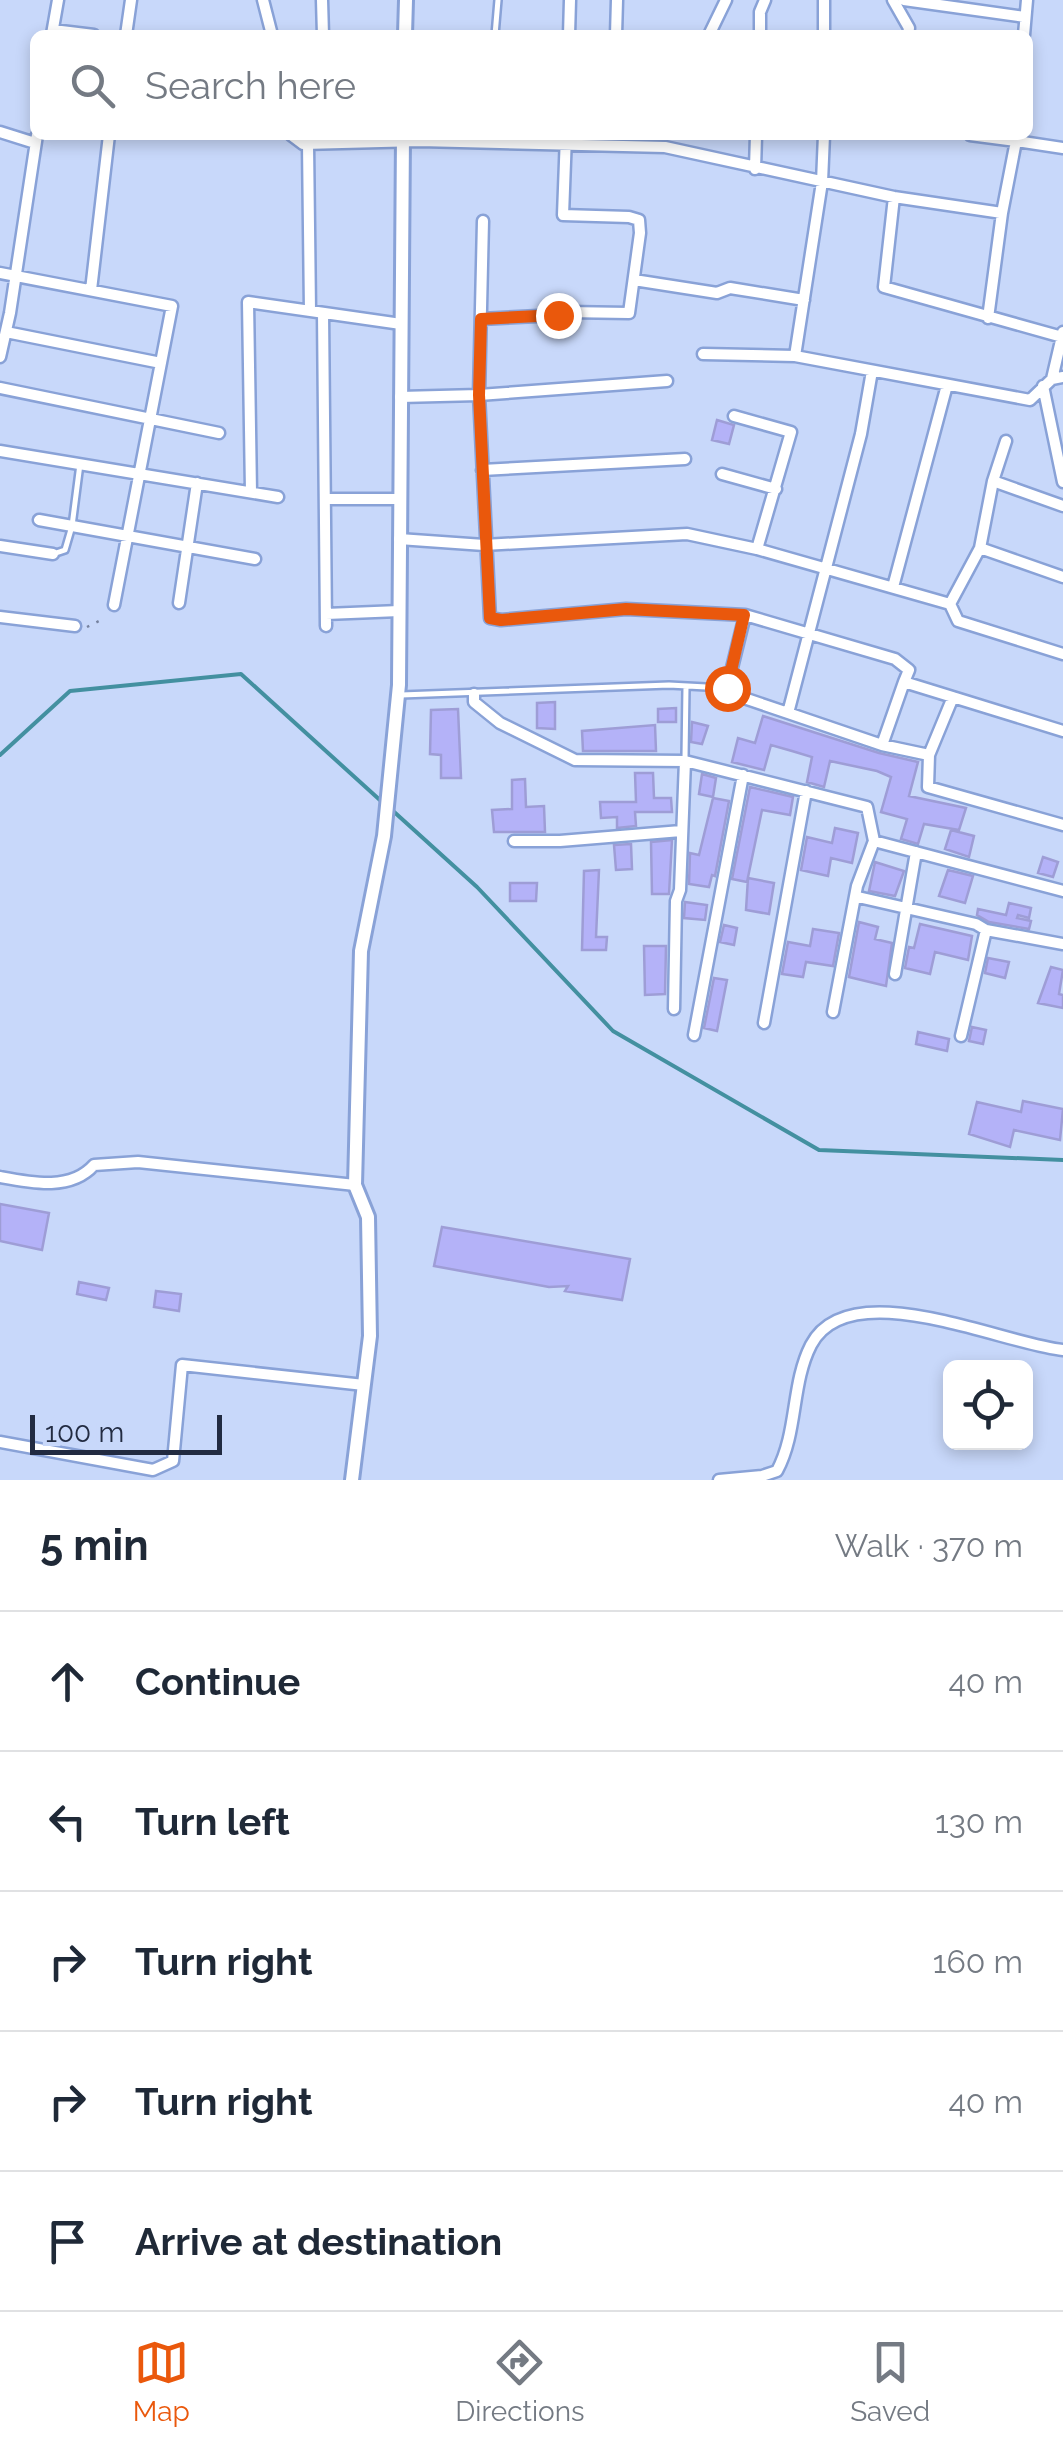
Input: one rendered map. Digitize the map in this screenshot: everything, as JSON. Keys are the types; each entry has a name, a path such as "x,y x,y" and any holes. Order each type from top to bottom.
{"street":[{"path":"53,30 58,0"},
{"path":"127,30 131,0"},
{"path":"263,0 271,30"},
{"path":"322,0 323,30"},
{"path":"405,30 406,0"},
{"path":"569,30 570,0"},
{"path":"616,30 617,0"},
{"path":"711,30 726,0"},
{"path":"760,30 765,0"},
{"path":"824,0 824,30"},
{"path":"893,0 909,30"},
{"path":"904,0 1025,17"},
{"path":"1024,30 1026,0"},
{"path":"0,132 30,138"},
{"path":"0,357 36,140"},
{"path":"91,290 107,140"},
{"path":"297,140 302,144 325,140"},
{"path":"352,1480 370,1336 368,1217 356,1185 361,951 389,796 398,695 403,140"},
{"path":"481,319 566,312 628,313 639,220 563,215 566,140 665,147 894,197 1002,212"},
{"path":"756,140 756,168"},
{"path":"795,356 822,182 824,140"},
{"path":"988,318 1016,140"},
{"path":"1025,140 1063,148"},
{"path":"308,144 326,620 399,611"},
{"path":"894,197 884,287 988,318 1062,334 1053,380 1063,482"},
{"path":"483,222 479,395 490,618 626,609 744,615 895,660 909,670 882,745"},
{"path":"0,272 172,306 114,605"},
{"path":"634,280 716,293 730,288 804,300"},
{"path":"251,492 248,302 401,324"},
{"path":"6,332 161,364"},
{"path":"703,354 795,356 1030,400 1053,380"},
{"path":"788,714 861,434 872,370"},
{"path":"400,397 667,381"},
{"path":"893,587 947,385"},
{"path":"0,388 219,433"},
{"path":"734,416 791,432 758,549"},
{"path":"950,604 980,548 1006,441"},
{"path":"0,451 278,497"},
{"path":"482,470 686,459"},
{"path":"722,474 776,489"},
{"path":"994,481 1063,506"},
{"path":"179,602 197,483"},
{"path":"324,499 400,499"},
{"path":"39,520 255,560"},
{"path":"400,539 484,546 687,534 758,549 950,604 958,621 1063,654"},
{"path":"0,546 53,554"},
{"path":"980,548 1063,577"},
{"path":"744,615 727,688 738,696 788,714 882,745 929,755"},
{"path":"0,618 75,626"},
{"path":"904,682 1063,732"},
{"path":"474,694 474,702 500,723 576,760 685,761 867,807 874,841 857,886 858,898 833,1012"},
{"path":"954,697 929,755 928,787 1062,823"},
{"path":"674,1009 685,761"},
{"path":"694,1035 743,775"},
{"path":"764,1023 806,791"},
{"path":"514,841 682,832"},
{"path":"874,841 1063,892"},
{"path":"895,974 916,852"},
{"path":"858,898 976,924 986,930 1063,944"},
{"path":"960,1036 986,930"},
{"path":"0,1178 68,1183 84,1176 94,1164 138,1162 356,1185"},
{"path":"718,1480 776,1471 787,1448 810,1347 819,1332 841,1318 872,1313 944,1320 1022,1343 1063,1350"},
{"path":"0,1442 153,1470 174,1461 182,1364 364,1385"}],"lane":[{"path":"496,30 498,0"},
{"path":"53,554 65,550 80,464"},
{"path":"685,761 686,687"},
{"path":"398,695 727,688"}],"path":[{"path":"75,626 91,628 104,619"}],"building":[{"path":"717,420 734,425 729,444 712,440"},
{"path":"555,702 555,729 537,728 537,703"},
{"path":"676,708 676,722 658,722 658,709"},
{"path":"458,709 461,778 441,778 441,755 430,754 431,710"},
{"path":"763,716 918,762 909,796 966,808 959,830 924,824 918,844 901,839 907,819 881,812 891,777 877,771 830,761 824,787 807,782 812,757 771,745 764,770 732,762 738,738 755,743"},
{"path":"692,722 708,726 702,744 691,742"},
{"path":"655,725 656,751 583,751 582,731"},
{"path":"635,773 653,773 654,798 671,798 672,812 635,812 636,826 617,828 617,817 601,818 600,802 636,802"},
{"path":"702,774 716,778 713,797 699,794"},
{"path":"525,779 526,807 544,806 545,832 494,832 492,810 512,809 512,780"},
{"path":"750,787 793,797 790,815 762,810 747,882 732,879"},
{"path":"713,798 729,801 715,876 712,875 709,887 689,884 690,853 699,855"},
{"path":"835,828 858,833 852,863 831,858 828,876 801,870 807,837 832,843"},
{"path":"951,830 974,836 969,857 945,849"},
{"path":"672,840 669,894 652,894 651,842"},
{"path":"631,844 632,869 616,870 614,845"},
{"path":"1043,857 1058,862 1053,877 1038,873"},
{"path":"875,862 904,871 895,896 869,891"},
{"path":"599,870 596,937 607,937 606,950 582,950 584,871"},
{"path":"948,870 973,876 965,903 939,896"},
{"path":"748,878 774,883 769,914 746,910"},
{"path":"510,883 537,883 536,901 510,901"},
{"path":"685,902 707,905 705,920 684,918"},
{"path":"1009,903 1031,908 1029,918 1017,918 1031,921 1029,929 989,922 977,915 978,909 1006,915"},
{"path":"859,922 878,927 875,939 892,943 886,986 849,977"},
{"path":"920,924 972,936 968,960 935,952 930,974 905,968"},
{"path":"724,925 737,928 734,945 720,942"},
{"path":"813,929 839,933 833,966 806,962 803,977 782,974 788,942 810,946"},
{"path":"644,946 666,946 665,994 645,995"},
{"path":"988,958 1009,962 1005,978 985,973"},
{"path":"1051,967 1063,970 1059,994 1063,995 1063,1008 1038,1003"},
{"path":"714,978 727,980 717,1031 704,1028"},
{"path":"972,1027 986,1030 983,1044 969,1041"},
{"path":"918,1032 949,1039 947,1051 916,1044"},
{"path":"1023,1101 1063,1109 1060,1140 1014,1130 1010,1147 969,1134 977,1102 1021,1112"},
{"path":"0,1204 49,1213 42,1250 0,1241"},
{"path":"442,1227 630,1259 622,1300 565,1291 568,1286 549,1287 434,1266"},
{"path":"79,1282 109,1288 106,1300 77,1294"},
{"path":"156,1291 181,1294 179,1311 154,1307"}],"waterway":[{"path":"0,755 70,691 241,674 381,801"},
{"path":"392,810 477,887 613,1031 819,1150 1063,1160"}],"route":[{"path":"558,315 481,319 479,395 490,618 626,609 744,615 727,688"}]}
